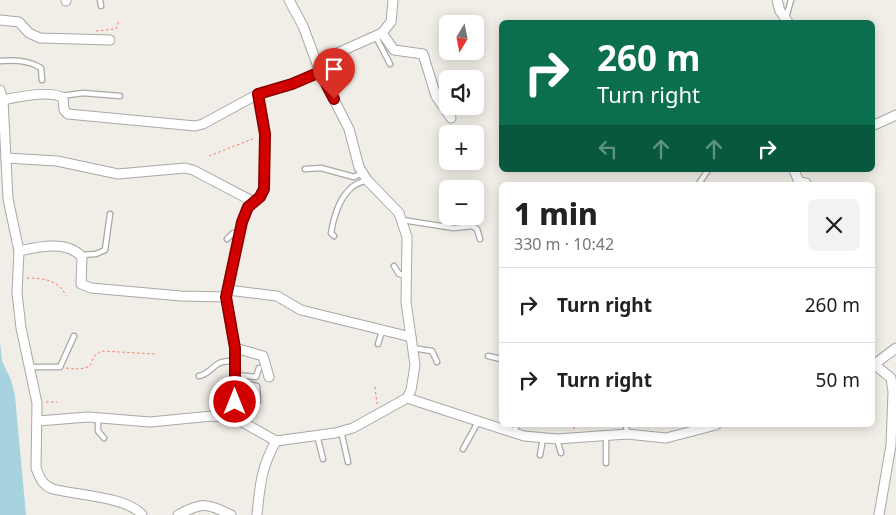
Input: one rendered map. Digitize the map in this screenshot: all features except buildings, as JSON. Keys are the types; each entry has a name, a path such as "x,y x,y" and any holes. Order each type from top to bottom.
{"street":[{"path":"38,421 98,418 150,422 188,417 237,419 276,441 341,431 361,425 407,398 411,390 415,365 406,302 408,246 401,219 392,204 365,176 349,129 320,72 303,26 289,0"},
{"path":"317,62 379,35 391,22 393,0"},
{"path":"777,0 780,11 786,20"},
{"path":"0,20 19,22 29,33 40,38 110,40"},
{"path":"379,35 394,50 423,54 436,96 451,118"},
{"path":"4,100 25,96 60,96 64,110 68,114 189,126 203,124 258,94 292,84 320,72"},
{"path":"0,90 4,100 8,199 19,251 16,281 21,328 37,403 36,468 42,483 47,487 132,507 142,515"},
{"path":"237,419 235,348 227,293 248,207 264,189 265,134 258,94"},
{"path":"875,125 896,115"},
{"path":"6,158 56,161 118,174 185,168 193,170 254,202"},
{"path":"19,251 44,246 58,247 80,255 82,260 80,280 84,286 181,296 227,293 277,296 301,310 411,337"},
{"path":"235,348 263,356 269,377"},
{"path":"875,365 896,348"},
{"path":"875,367 893,380 891,445 879,515"},
{"path":"407,398 478,422 499,426"},
{"path":"512,429 543,438 557,439 627,430 666,438 708,427"},
{"path":"257,515 261,476 265,461 276,441"},
{"path":"178,515 194,506 203,504 216,507 231,515"}],"lane":[{"path":"100,0 101,6"},
{"path":"787,20 791,0"},
{"path":"379,35 390,64"},
{"path":"0,61 16,60 35,64 40,68 42,80"},
{"path":"60,96 83,93 120,96"},
{"path":"305,169 321,168 354,177 365,176"},
{"path":"334,236 331,233 332,222 347,192 365,176"},
{"path":"80,255 96,254 105,250 110,214"},
{"path":"401,219 454,228 472,226 477,229 480,238"},
{"path":"227,239 233,233 240,235"},
{"path":"394,266 399,274 407,276"},
{"path":"378,344 382,331"},
{"path":"30,367 60,367 74,336"},
{"path":"412,348 432,351 437,362"},
{"path":"488,356 499,359"},
{"path":"199,376 205,374 216,363 235,361"},
{"path":"235,378 256,377 259,368"},
{"path":"235,378 257,386 258,401"},
{"path":"98,418 98,431 104,438"},
{"path":"463,449 478,422"},
{"path":"341,431 348,462"},
{"path":"606,434 606,463"},
{"path":"317,435 323,459"},
{"path":"540,455 543,438"},
{"path":"557,439 560,453"}],"path":[{"path":"95,31 116,29 118,21"},
{"path":"209,156 265,134"},
{"path":"16,281 28,278 49,280 59,286 66,296"},
{"path":"60,367 81,370 90,366 94,356 101,351 156,354"},
{"path":"376,387 377,404 384,412"},
{"path":"37,403 57,402"}],"water":[{"path":"0,342 2,361 11,380 15,396 26,515 0,515"}],"route":[{"path":"235,402 235,348 226,297 242,222 248,207 260,197 264,189 266,172 265,134 258,94 307,79 320,72 334,99"}]}
